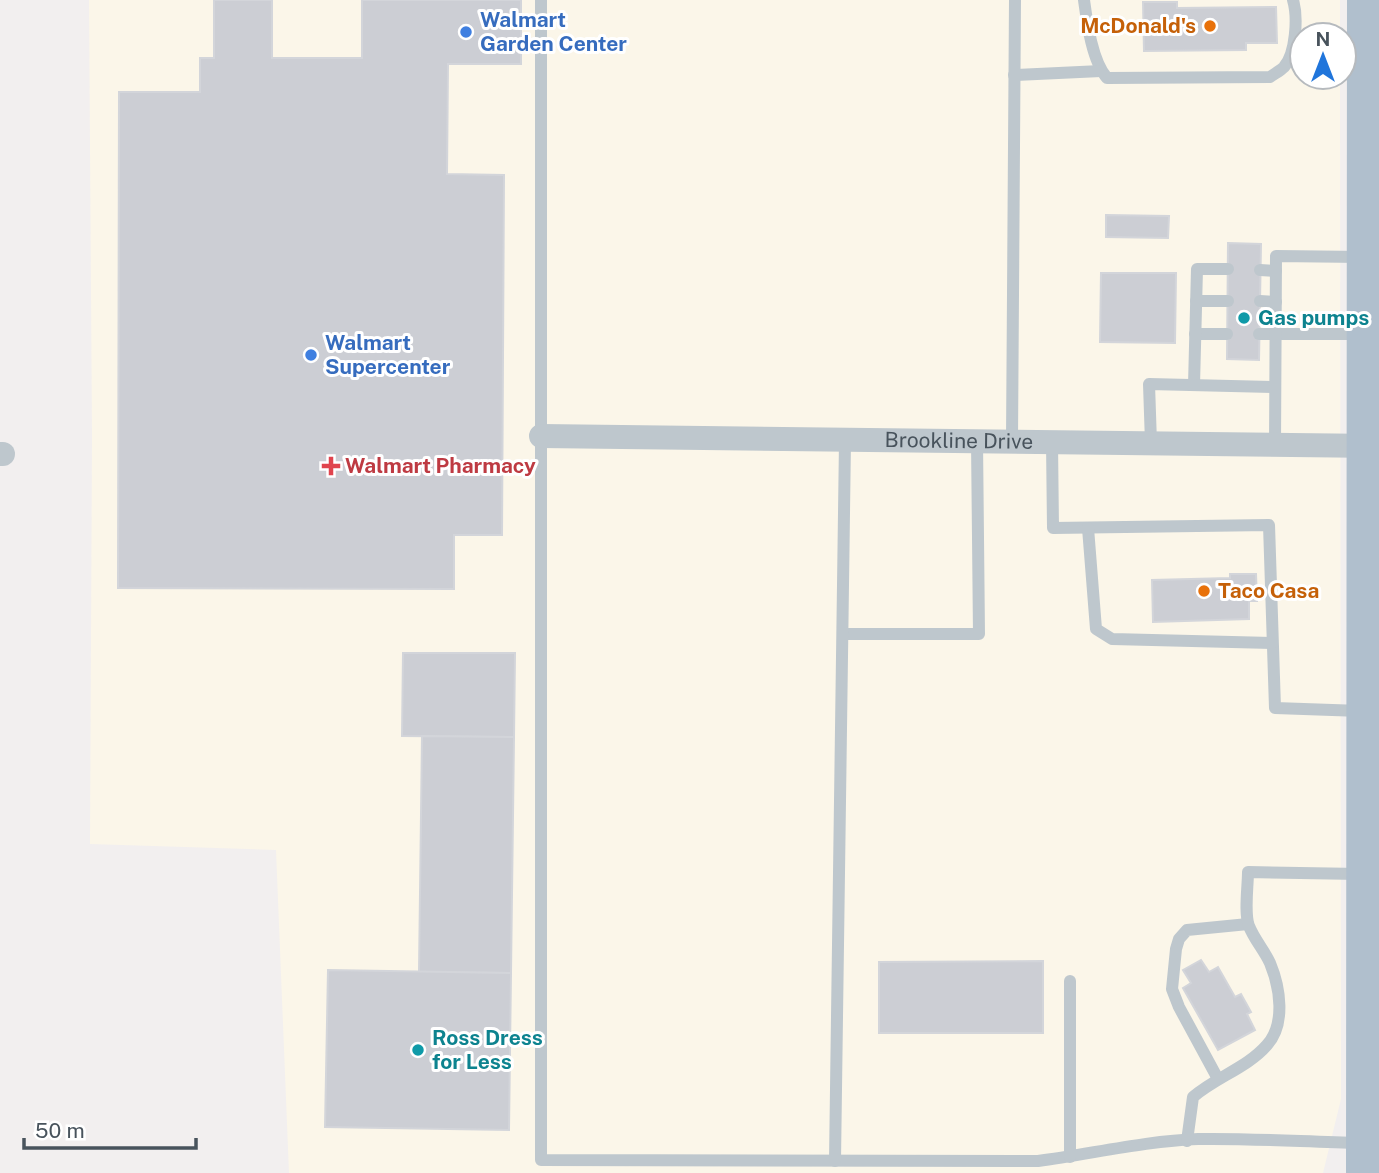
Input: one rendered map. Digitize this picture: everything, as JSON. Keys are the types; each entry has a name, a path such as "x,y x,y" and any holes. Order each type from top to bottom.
{"main road":[{"path":"1365,1158 1365,712 1372,446 1365,334 1366,0"}],"street":[{"name":"Brookline Drive","path":"541,436 1372,446"}],"lane":[{"path":"541,0 541,1160 1038,1161 1187,1140 1365,1158"},
{"path":"1012,441 1015,0"},
{"path":"1084,0 1087,23 1101,71 1107,78 1270,78 1286,65 1291,49 1297,27 1293,0"},
{"path":"1014,75 1101,71"},
{"path":"1275,445 1276,256 1366,257"},
{"path":"1194,385 1197,269 1228,270"},
{"path":"1260,270 1276,271"},
{"path":"1196,301 1228,301"},
{"path":"1260,301 1276,302"},
{"path":"1195,334 1227,334"},
{"path":"1259,334 1365,334"},
{"path":"1151,443 1149,384 1275,387"},
{"path":"835,1161 845,441"},
{"path":"843,634 978,635 977,441"},
{"path":"1052,442 1053,528 1269,525 1275,708 1365,712"},
{"path":"1088,528 1096,629 1112,639 1272,643"},
{"path":"1187,1140 1193,1097 1241,1067 1276,1034 1278,986 1270,962 1248,924 1248,873 1365,874"},
{"path":"1218,1079 1172,989 1176,949 1179,939 1187,930 1248,924"},
{"path":"1070,981 1070,1157"}],"shaded area":[{"path":"89,0 1340,0 1340,21 1288,21 1288,91 1340,91 1341,1099 1323,1173 289,1173 276,850 90,844 92,436"}],"building":[{"name":"Walmart Supercenter","path":"214,0 272,0 272,58 362,58 362,0 521,0 521,64 448,64 447,174 504,175 502,535 454,535 454,589 118,588 119,92 200,92 200,58 214,58"},
{"name":"McDonald's","path":"1143,2 1177,2 1177,8 1276,7 1277,43 1246,43 1246,50 1144,51"},
{"path":"1106,215 1169,216 1168,238 1106,237"},
{"name":"Gas pumps","path":"1228,243 1261,244 1259,360 1227,359"},
{"path":"1101,273 1176,273 1175,343 1100,342"},
{"name":"Taco Casa","path":"1230,574 1256,574 1257,601 1249,601 1249,619 1153,622 1152,580 1230,578"},
{"path":"403,653 515,653 514,737 402,736"},
{"path":"422,736 514,737 511,973 419,972"},
{"path":"1201,960 1209,972 1218,967 1235,997 1241,994 1251,1012 1247,1014 1255,1030 1218,1050 1183,988 1191,983 1183,970"},
{"path":"1043,961 1043,1033 879,1033 879,962"},
{"name":"Ross Dress for Less","path":"328,970 511,973 509,1130 325,1127"}],"place":[{"name":"McDonald's","path":"1210,26"},
{"name":"Walmart Garden Center","path":"466,32"},
{"name":"Gas pumps","path":"1244,318"},
{"name":"Walmart Supercenter","path":"311,355"},
{"name":"Walmart Pharmacy","path":"331,466"},
{"name":"Taco Casa","path":"1204,591"},
{"name":"Ross Dress for Less","path":"418,1050"}]}
